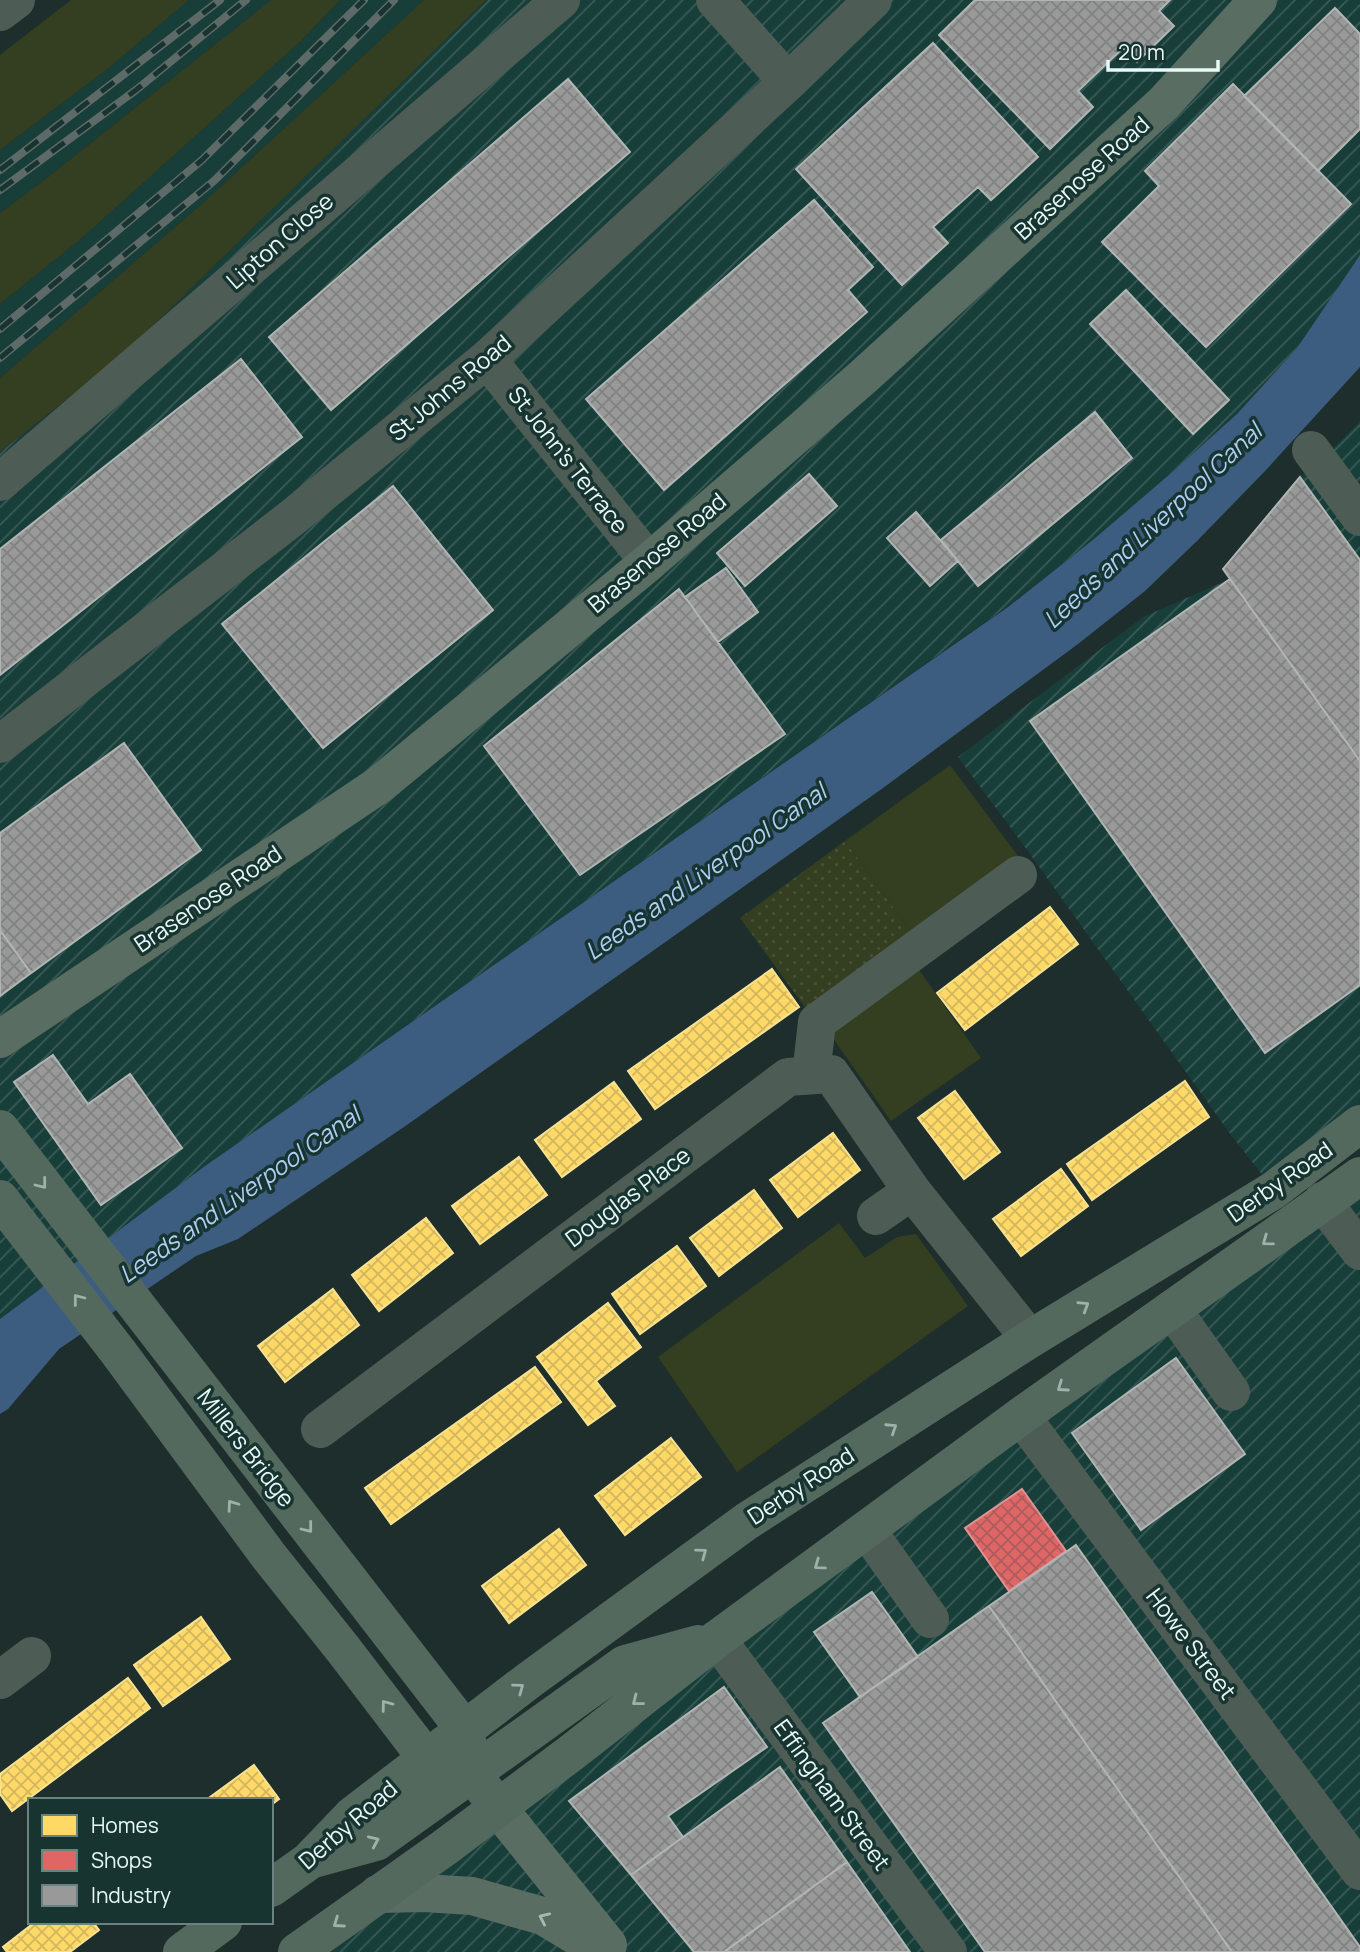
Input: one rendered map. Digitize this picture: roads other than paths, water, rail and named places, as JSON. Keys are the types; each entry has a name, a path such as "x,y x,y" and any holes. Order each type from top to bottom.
{"highway":[{"name":"Derby Road","path":"273,1887 309,1861 353,1815 747,1521 1030,1339 1274,1190 1360,1124"},
{"name":"Millers Bridge","path":"0,1129 465,1730 473,1774 498,1808"},
{"name":"Derby Road","path":"297,1952 498,1808 717,1639 1021,1416 1360,1175"},
{"name":"Millers Bridge","path":"0,1199 119,1353 268,1555 427,1759"},
{"path":"309,1861 376,1842 625,1664 717,1639"},
{"path":"427,1759 473,1774"},
{"path":"182,1952 220,1924"}],"main road":[{"name":"Brasenose Road","path":"0,1039 379,785 649,562 863,377 1164,103 1258,0"},
{"name":"Millers Bridge","path":"498,1808 614,1952"},
{"path":"378,1894 472,1896 543,1916 603,1952"}],"street":[{"path":"0,12 16,0"},
{"name":"Lipton Close","path":"0,482 561,0"},
{"path":"715,0 789,82"},
{"name":"St Johns Road","path":"0,744 293,517 487,359 789,82 873,0"},
{"name":"St John's Terrace","path":"487,359 649,562"},
{"path":"1311,450 1360,517"},
{"path":"1018,875 817,1022 811,1075 831,1074 912,1191 1030,1339"},
{"name":"Douglas Place","path":"320,1429 788,1077 811,1075"},
{"path":"876,1216 912,1191"},
{"path":"1322,1201 1360,1251"},
{"path":"1172,1309 1231,1392"},
{"name":"Howe Street","path":"1021,1416 1360,1871"},
{"path":"867,1530 930,1619"},
{"name":"Effingham Street","path":"717,1639 948,1952"},
{"path":"0,1680 32,1656"}],"water":[{"name":"Leeds and Liverpool Canal","path":"1360,255 1360,367 1266,470 1145,591 883,788 404,1127 238,1239 196,1256 59,1349 8,1409 0,1414 0,1319 205,1166 1008,607 1094,539 1237,414 1297,348"}],"railway":[{"path":"0,170 220,0"},
{"path":"0,190 136,90 246,0"},
{"path":"0,329 202,160 364,0"},
{"path":"0,358 215,180 394,0"}]}
